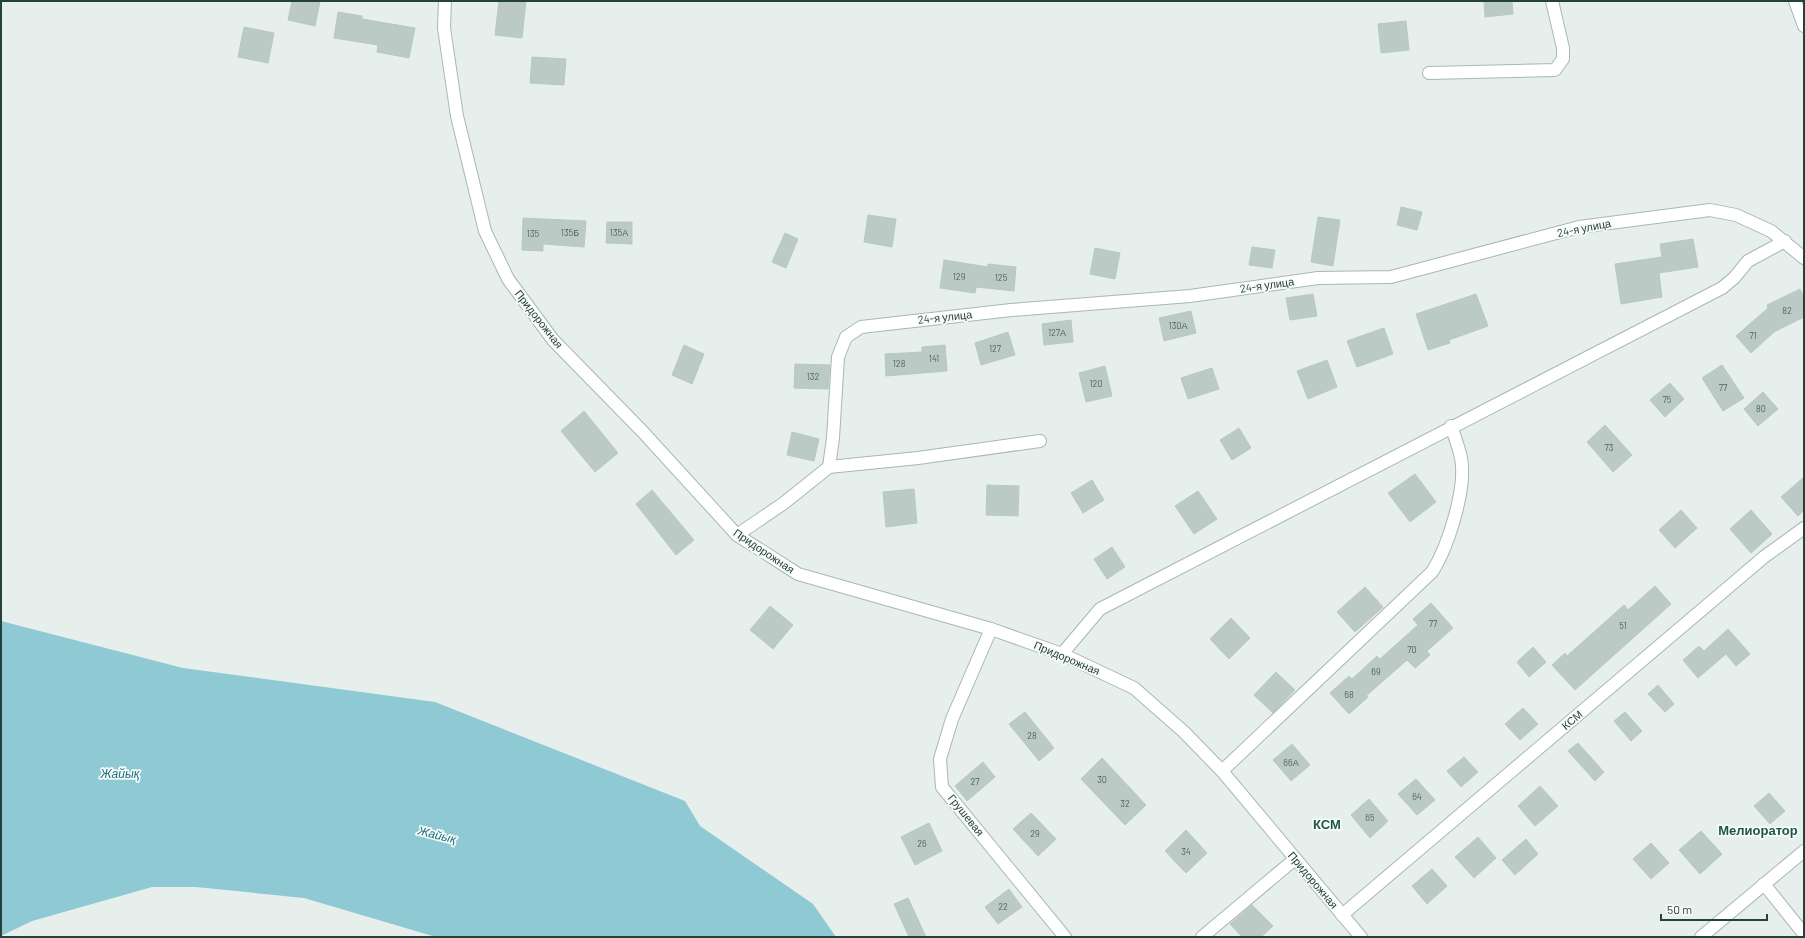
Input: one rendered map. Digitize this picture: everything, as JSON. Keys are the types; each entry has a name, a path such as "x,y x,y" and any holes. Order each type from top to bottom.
{"street":[{"name":"Придорожная","path":"445,1 444,28 457,116 485,231 508,279 553,340 642,431 737,535 798,574 991,629 1062,654 1134,688 1184,732 1222,771 1361,937"},
{"path":"1429,73 1555,70 1563,60 1563,48 1552,1"},
{"path":"1795,1 1804,26"},
{"name":"24-я улица","path":"829,467 833,438 838,357 846,337 861,327 1011,310 1190,296 1318,278 1391,277 1579,227 1710,210 1736,215 1771,231 1804,258"},
{"path":"1062,654 1100,609 1451,426 1722,288 1734,278 1748,261 1785,241"},
{"path":"1222,771 1432,572 1439,562 1460,502 1462,459 1451,426"},
{"path":"737,535 784,503 829,467 918,458 1040,441"},
{"name":"КСМ","path":"1342,915 1764,557 1804,528"},
{"name":"Грушевая","path":"991,629 952,719 940,759 942,787 1065,937"},
{"path":"1702,937 1804,851"},
{"path":"1202,937 1295,859"},
{"path":"1764,884 1804,934"}],"water":[{"name":"Жайық","path":"1,621 183,668 435,702 685,801 700,826 813,904 836,937 436,937 304,898 196,887 152,887 32,921 1,936"}],"building":[{"path":"292,1 320,1 315,26 288,20"},
{"path":"499,1 526,1 522,38 495,35"},
{"path":"1484,1 1512,1 1513,14 1485,17"},
{"path":"338,12 362,16 362,19 415,28 409,58 377,52 378,45 334,38"},
{"path":"1406,21 1409,50 1381,53 1378,24"},
{"path":"244,27 274,33 268,63 238,57"},
{"path":"532,57 566,59 564,85 530,83"},
{"path":"1401,207 1422,212 1417,230 1397,225"},
{"path":"868,215 896,219 892,247 864,242"},
{"path":"1318,217 1340,220 1333,266 1311,262"},
{"path":"523,218 586,221 584,247 543,244 543,251 522,250"},
{"path":"607,222 632,222 632,244 606,243"},
{"path":"785,233 798,239 786,268 772,262"},
{"path":"1693,239 1698,267 1659,273 1662,297 1621,304 1615,264 1662,257 1660,244"},
{"path":"1252,247 1275,250 1272,268 1249,265"},
{"path":"1095,248 1120,253 1115,279 1090,274"},
{"path":"944,260 988,267 988,264 1016,267 1014,291 976,287 975,293 940,288"},
{"path":"1800,289 1804,297 1804,317 1774,332 1751,353 1736,336 1768,308 1767,305"},
{"path":"1313,294 1317,316 1290,320 1286,298"},
{"path":"1476,294 1488,326 1449,340 1450,343 1428,350 1416,314"},
{"path":"1191,311 1196,333 1164,341 1159,318"},
{"path":"1071,320 1073,342 1044,345 1042,324"},
{"path":"1384,328 1393,354 1357,367 1347,341"},
{"path":"1008,332 1015,355 981,365 975,343"},
{"path":"684,345 704,354 692,384 672,375"},
{"path":"945,345 947,371 886,376 885,354 922,352 922,347"},
{"path":"1327,360 1337,387 1308,399 1297,371"},
{"path":"795,364 830,365 828,389 794,388"},
{"path":"1722,365 1744,398 1723,411 1702,378"},
{"path":"1105,366 1112,396 1086,402 1079,373"},
{"path":"1212,368 1219,389 1188,399 1181,378"},
{"path":"1670,383 1684,399 1665,417 1650,400"},
{"path":"1763,392 1778,409 1758,426 1744,409"},
{"path":"584,411 618,453 595,472 561,431"},
{"path":"1605,425 1632,455 1613,472 1587,442"},
{"path":"1239,428 1251,448 1232,460 1220,440"},
{"path":"792,432 819,439 814,461 787,455"},
{"path":"1415,474 1436,502 1410,522 1388,493"},
{"path":"1804,477 1804,510 1798,516 1781,497"},
{"path":"1092,480 1104,500 1083,513 1071,493"},
{"path":"987,485 1019,486 1018,516 986,515"},
{"path":"914,489 917,523 886,527 883,492"},
{"path":"652,490 694,540 676,555 636,504"},
{"path":"1198,491 1217,519 1194,534 1175,506"},
{"path":"1681,510 1697,528 1675,548 1659,530"},
{"path":"1751,510 1772,534 1751,553 1730,529"},
{"path":"1112,547 1125,567 1107,579 1094,559"},
{"path":"1655,586 1671,604 1575,690 1552,665 1565,653 1567,656 1624,605 1628,610"},
{"path":"1365,587 1383,607 1355,632 1337,612"},
{"path":"1431,603 1453,628 1427,651 1430,655 1415,668 1407,660 1366,696 1368,697 1349,714 1330,693 1349,676 1352,679 1377,656 1380,659 1418,625 1413,619"},
{"path":"770,606 793,625 773,649 750,630"},
{"path":"1231,618 1250,638 1229,659 1210,639"},
{"path":"1728,629 1750,654 1736,666 1726,654 1698,678 1683,660 1699,646 1704,651"},
{"path":"1533,647 1546,662 1529,677 1517,662"},
{"path":"1276,672 1295,690 1273,713 1254,695"},
{"path":"1658,685 1674,704 1665,712 1648,694"},
{"path":"1523,708 1538,724 1520,740 1505,724"},
{"path":"1025,712 1054,748 1039,761 1009,724"},
{"path":"1625,712 1642,731 1631,741 1614,721"},
{"path":"1578,743 1604,772 1595,781 1568,751"},
{"path":"1292,744 1310,765 1291,781 1273,760"},
{"path":"1464,757 1478,772 1461,787 1447,771"},
{"path":"1102,758 1146,805 1125,825 1081,779"},
{"path":"983,762 995,777 967,801 955,786"},
{"path":"1416,779 1435,800 1417,815 1398,794"},
{"path":"1540,786 1558,806 1535,826 1518,806"},
{"path":"1769,793 1785,811 1770,824 1754,806"},
{"path":"1369,799 1388,821 1370,838 1351,815"},
{"path":"1031,813 1056,839 1038,856 1013,829"},
{"path":"929,823 942,851 915,865 901,837"},
{"path":"1186,830 1207,853 1186,873 1165,851"},
{"path":"1701,831 1722,854 1700,874 1679,850"},
{"path":"1478,837 1496,858 1474,878 1455,857"},
{"path":"1526,839 1538,854 1515,875 1502,860"},
{"path":"1651,843 1669,863 1651,879 1633,859"},
{"path":"1432,869 1447,886 1427,904 1412,886"},
{"path":"1009,889 1022,907 998,924 985,907"},
{"path":"908,898 926,937 909,937 894,904"},
{"path":"1252,905 1273,926 1261,937 1242,937 1230,924"}],"district":[{"name":"КСМ","path":"1327,824"},
{"name":"Мелиоратор","path":"1758,830"}]}
